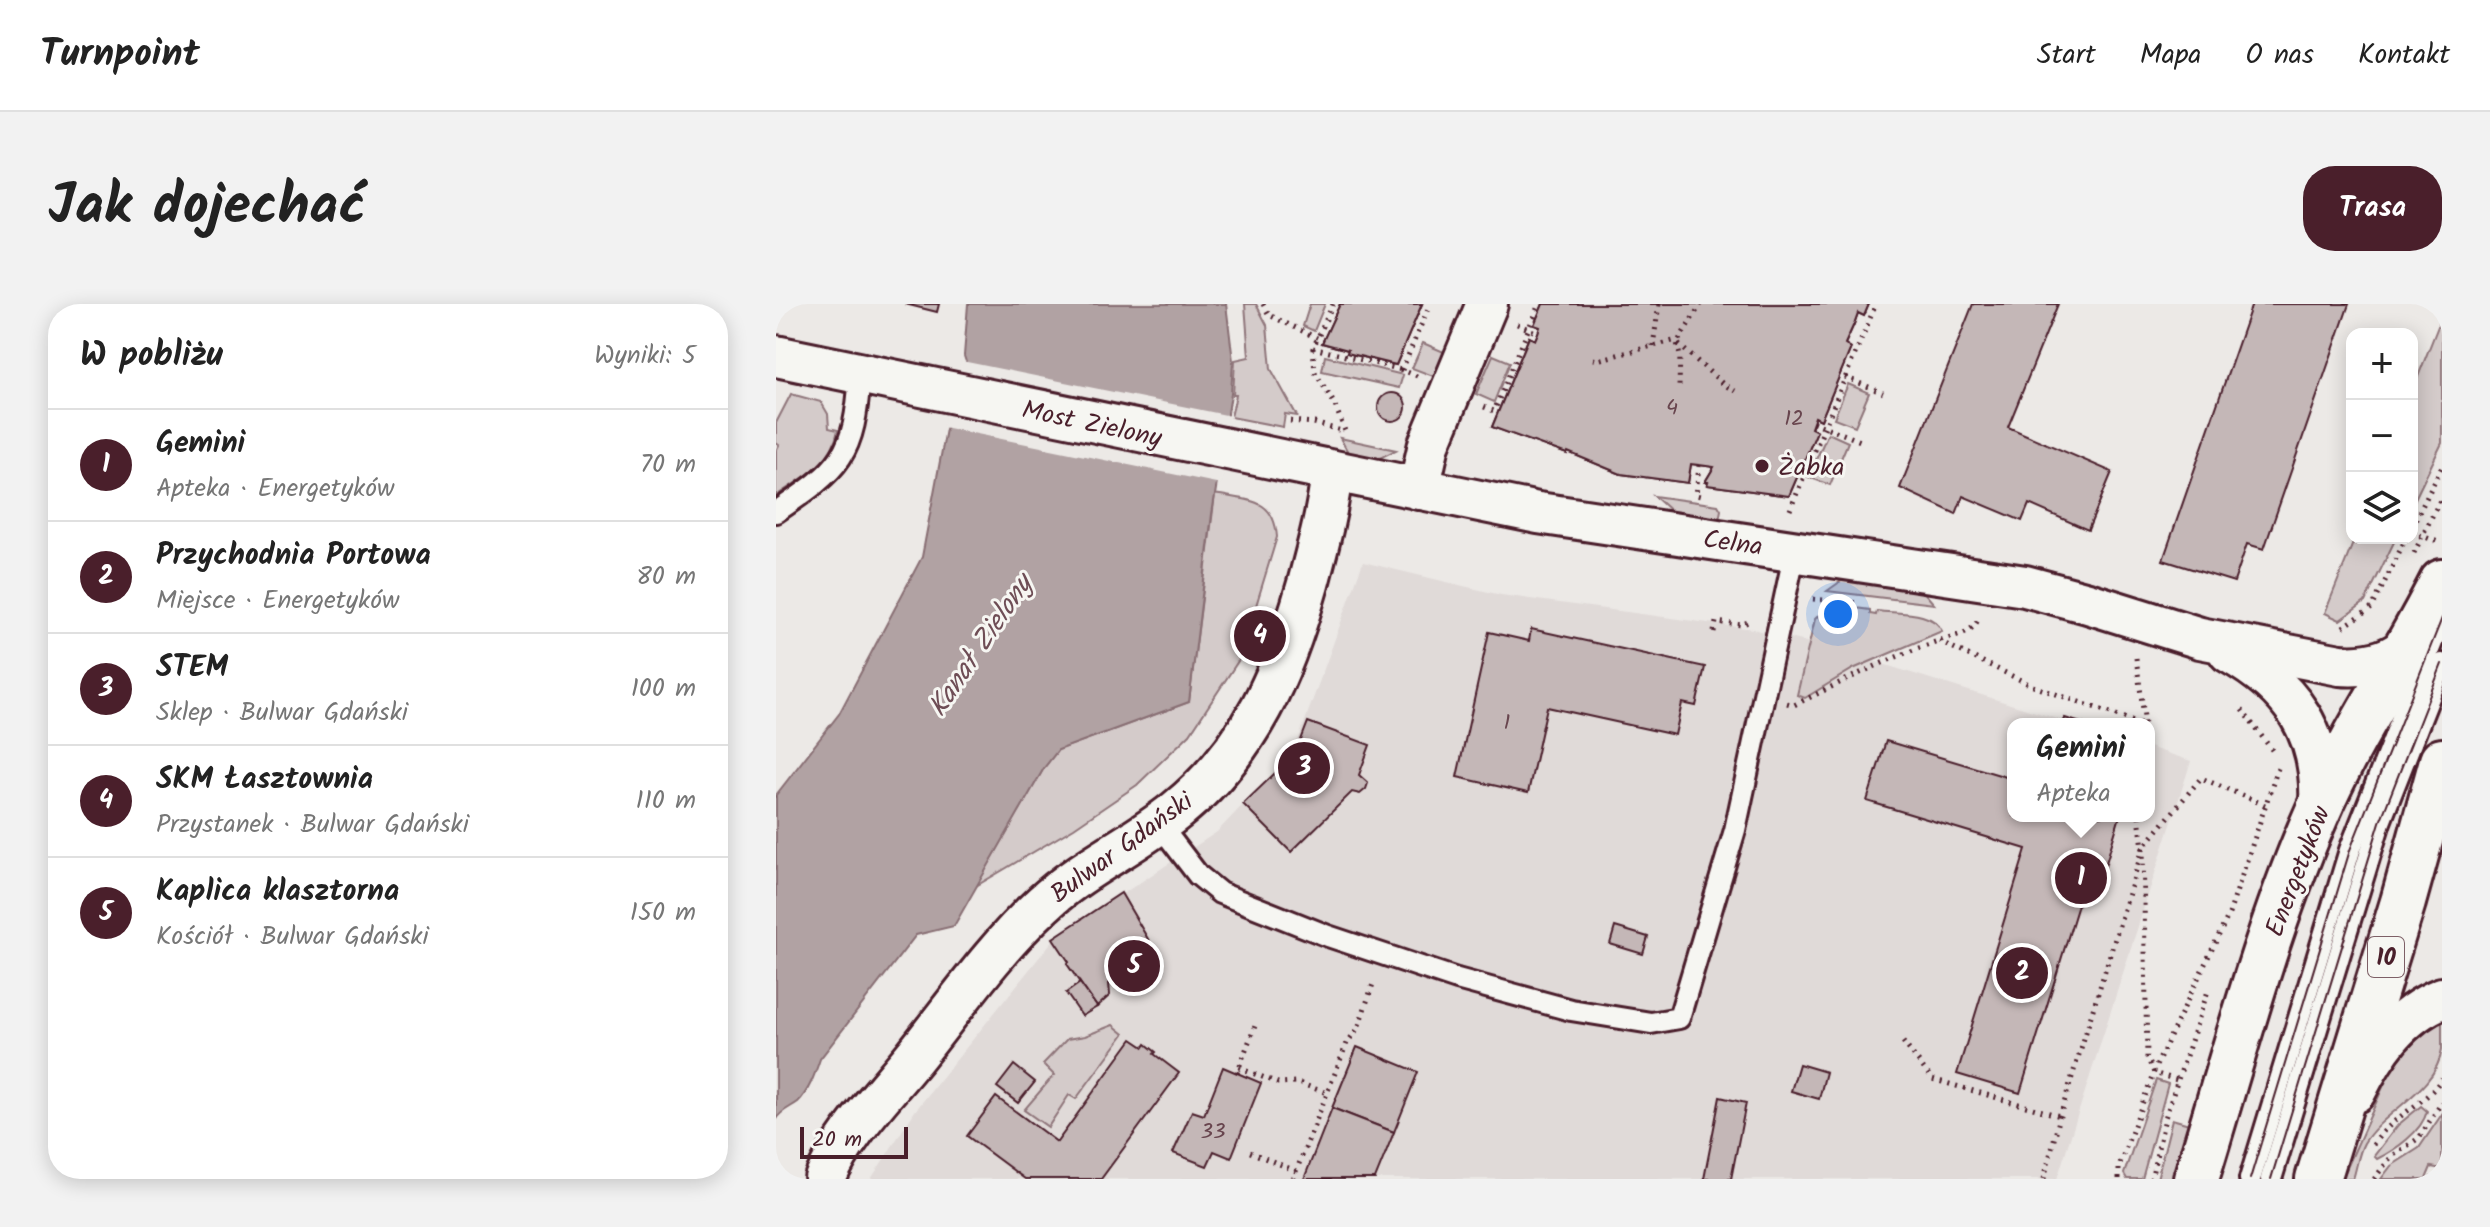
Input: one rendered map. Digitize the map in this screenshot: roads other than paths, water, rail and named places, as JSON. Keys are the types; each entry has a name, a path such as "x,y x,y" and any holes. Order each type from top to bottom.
{"main road":[{"name":"Energetyków","path":"2196,1179 2276,918 2320,809 2355,738 2432,642 2441,562"},
{"name":"10","path":"2337,1162 2442,761"}],"street":[{"path":"1419,489 1429,444 1487,304"},
{"name":"Most Zielony","path":"776,356 1262,457"},
{"name":"Celna","path":"1262,457 1538,513 2025,586 2200,638 2354,666 2381,662 2432,642"},
{"name":"Bulwar Gdański","path":"825,1179 839,1151 1024,922 1072,880 1159,824 1196,793 1231,754 1257,717 1290,645 1325,523 1332,471"},
{"name":"Celna","path":"2200,638 2263,673 2294,705 2315,756 2320,809"},
{"path":"2337,1162 2358,1086 2382,1046 2405,1021 2427,1004 2442,998"}],"lane":[{"path":"776,512 824,479 839,462 851,434 860,375"},
{"path":"1159,824 1198,875 1220,893 1328,936 1457,979 1571,1010 1651,1023 1679,1018 1692,983 1735,830 1795,551"},
{"path":"2250,1179 2350,850 2432,642"},
{"path":"2271,1179 2432,642"}],"water":[{"name":"Kanał Zielony","path":"968,304 1226,304 1233,361 1231,394 1212,514 1189,702 1058,750 1044,768 954,926 916,935 820,1059 802,1098 776,1119 776,795 839,714 922,557 946,429 966,362"}],"tram line":[{"path":"2250,1179 2350,850 2442,618"},
{"path":"2271,1179 2380,822 2442,664"}],"place":[{"name":"Żabka","path":"1762,466"},
{"name":"SKM Łasztownia","path":"1260,636"},
{"name":"STEM","path":"1304,768"},
{"name":"Gemini","path":"2081,878"},
{"name":"Kaplica klasztorna","path":"1134,966"},
{"name":"Przychodnia Portowa","path":"2022,973"}]}
